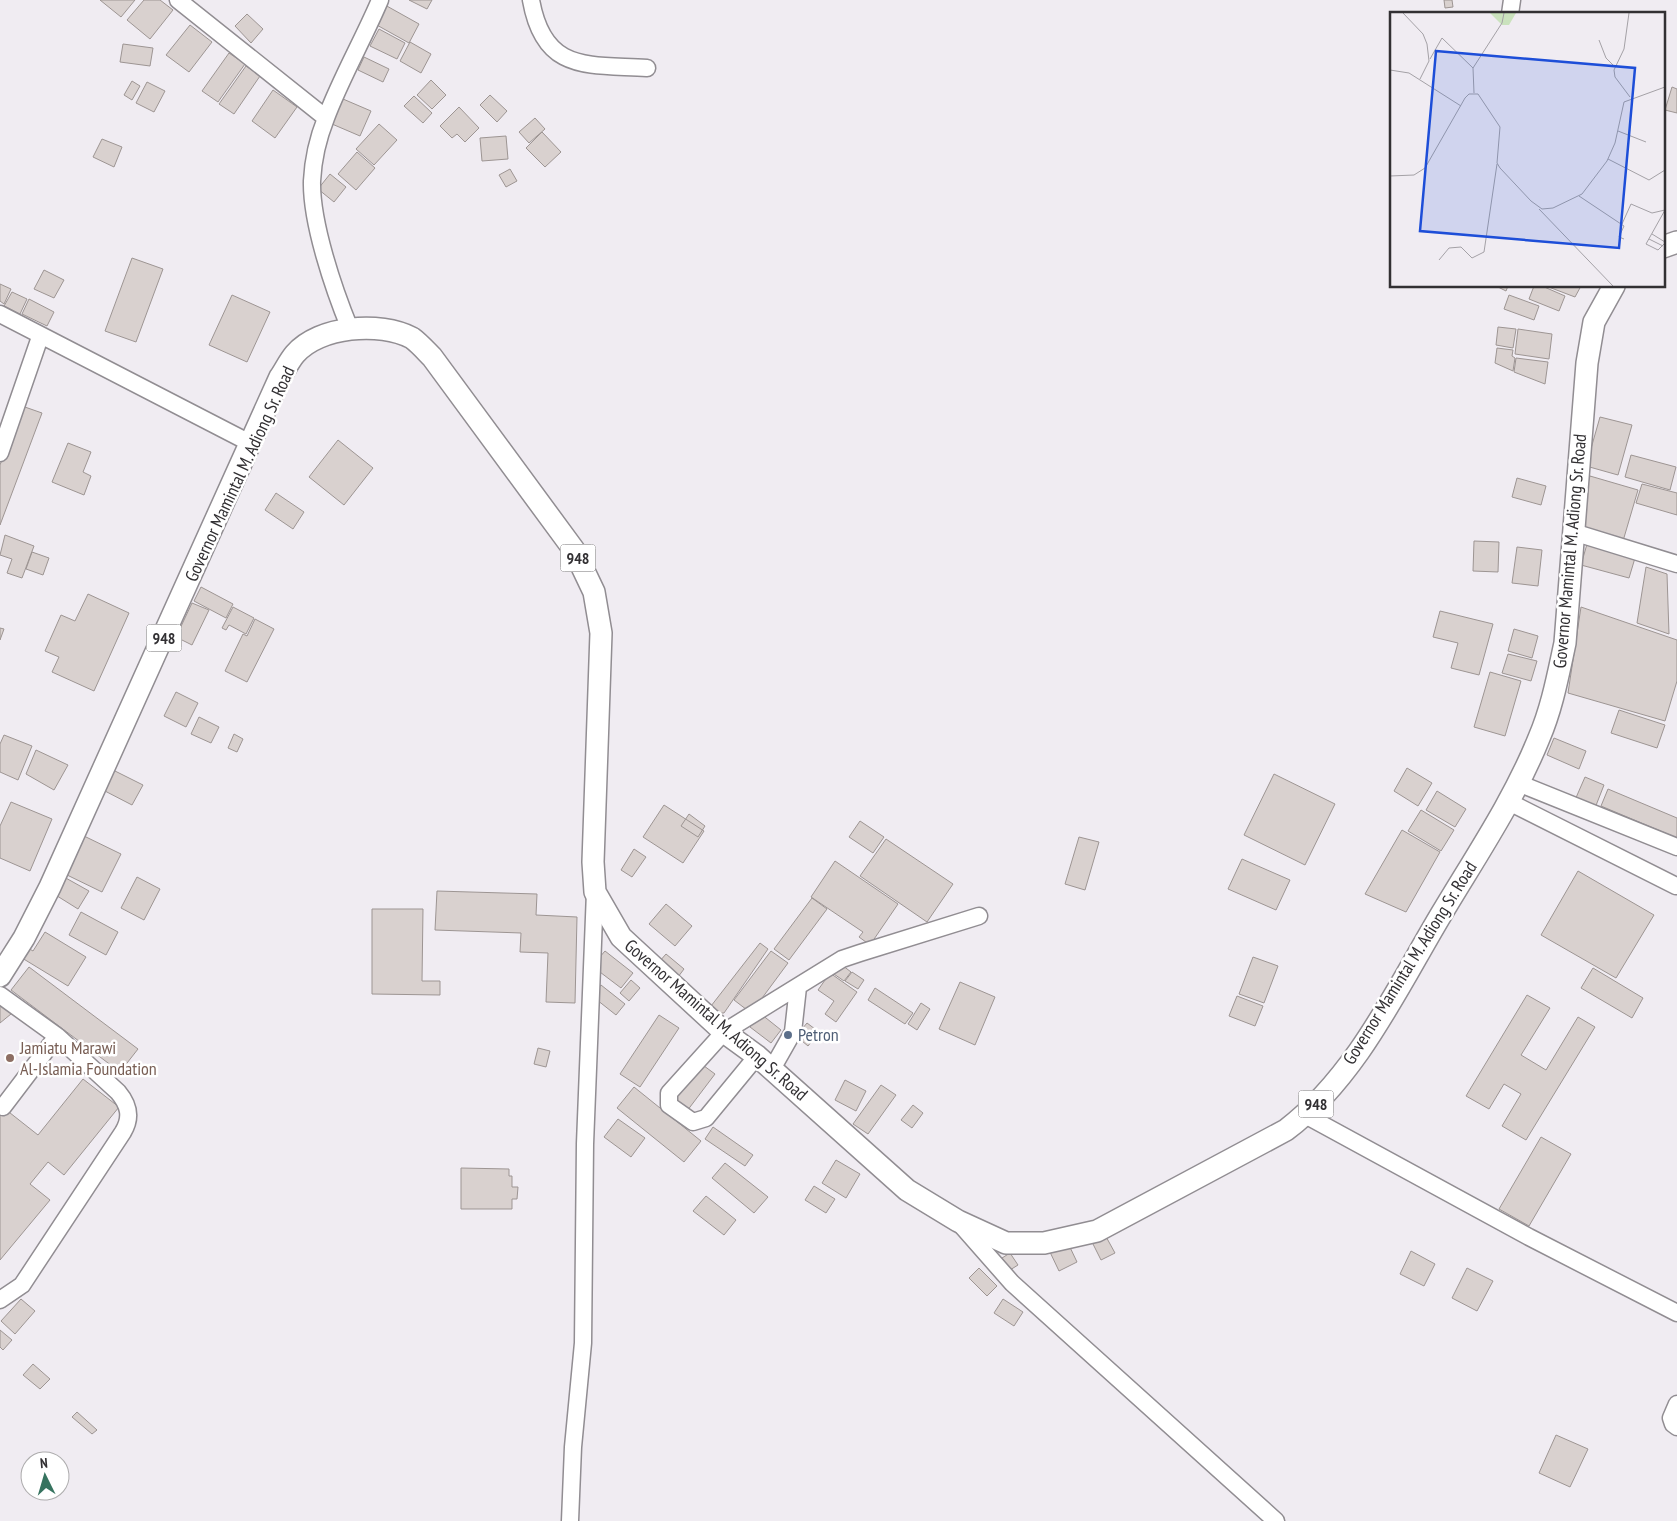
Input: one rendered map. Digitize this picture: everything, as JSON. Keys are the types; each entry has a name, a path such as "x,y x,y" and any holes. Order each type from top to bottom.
{"main road":[{"path":"1664,247 1677,242"},
{"name":"Governor Mamintal M. Adiong Sr. Road","path":"0,976 24,938 50,887 199,561 280,377 295,354 310,341 332,332 350,329 387,330 412,339 432,357 574,550 594,592 601,633 593,854 595,892 620,936 724,1032 765,1063 907,1190 958,1222 1006,1243 1044,1243 1097,1231 1286,1130 1306,1115 1327,1092 1367,1039 1514,792 1540,738 1556,687 1565,643 1587,363 1594,322 1613,288"}],"street":[{"path":"178,0 326,118"},
{"path":"350,329 340,304 324,251 312,183 315,157 326,118 380,0"},
{"path":"531,0 542,35 555,52 574,62 647,68"},
{"path":"0,314 40,337 250,443"},
{"path":"0,453 40,337"},
{"path":"1573,532 1677,564"},
{"path":"1514,792 1677,847"},
{"path":"1514,792 1676,886"},
{"path":"570,1521 573,1447 583,1342 585,1144 595,892"},
{"path":"798,988 792,1032 765,1063 706,1118 693,1122 671,1108 668,1102 669,1093 724,1032 842,960 979,916"},
{"path":"0,995 57,1036 118,1092 125,1101 129,1117 123,1132 22,1285 0,1300"},
{"path":"3,1107 57,1036"},
{"path":"1306,1115 1529,1237 1677,1313"},
{"path":"958,1222 1012,1283 1276,1521"},
{"path":"1677,1404 1671,1418 1673,1424 1677,1427"}],"building":[{"path":"100,0 135,0 121,17"},
{"path":"144,0 160,0 173,10 150,39 127,20"},
{"path":"409,0 432,0 427,9"},
{"path":"1444,0 1452,0 1453,7 1445,8"},
{"path":"385,5 419,24 409,43 375,24"},
{"path":"247,14 263,29 251,43 235,26"},
{"path":"190,25 212,42 189,72 166,55"},
{"path":"379,29 405,43 397,59 370,46"},
{"path":"410,42 431,54 421,73 400,61"},
{"path":"123,44 153,48 150,66 120,62"},
{"path":"229,53 245,64 218,102 202,91"},
{"path":"364,57 389,69 383,82 358,70"},
{"path":"246,66 260,76 234,114 219,104"},
{"path":"431,80 446,95 432,109 417,95"},
{"path":"132,81 140,86 132,100 124,95"},
{"path":"147,82 165,91 154,112 136,103"},
{"path":"1672,87 1677,89 1677,113 1665,110"},
{"path":"273,90 297,107 275,138 252,121"},
{"path":"490,95 507,111 497,122 480,105"},
{"path":"414,96 432,113 423,123 404,106"},
{"path":"343,99 371,111 360,136 332,124"},
{"path":"459,107 479,128 465,142 457,134 452,138 440,126"},
{"path":"535,118 545,129 529,143 519,132"},
{"path":"379,124 397,140 374,165 356,149"},
{"path":"542,132 561,152 545,167 526,148"},
{"path":"506,136 508,159 482,161 480,138"},
{"path":"102,139 122,147 114,167 93,157"},
{"path":"357,152 375,168 356,190 338,174"},
{"path":"510,169 517,181 506,187 499,175"},
{"path":"330,174 346,187 334,202 318,189"},
{"path":"132,258 163,269 136,342 105,331"},
{"path":"44,270 64,280 54,298 34,289"},
{"path":"0,284 11,289 4,304 0,301"},
{"path":"1533,288 1547,288 1565,296 1559,311 1529,299"},
{"path":"1551,288 1580,288 1575,297"},
{"path":"12,292 27,299 20,314 4,306"},
{"path":"232,295 270,312 247,362 209,345"},
{"path":"1509,295 1539,306 1534,320 1504,309"},
{"path":"29,299 54,312 47,326 22,314"},
{"path":"1498,327 1516,329 1513,348 1496,345"},
{"path":"1518,329 1552,334 1549,359 1515,354"},
{"path":"1497,348 1513,350 1512,356 1515,358 1513,371 1495,363"},
{"path":"1516,358 1548,362 1545,384 1514,372"},
{"path":"22,406 42,413 0,525 0,465"},
{"path":"1600,417 1632,425 1618,475 1586,466"},
{"path":"338,440 373,468 344,505 309,477"},
{"path":"68,443 91,452 83,472 91,476 84,495 52,482"},
{"path":"1631,455 1676,467 1670,490 1625,477"},
{"path":"1590,476 1638,490 1623,541 1575,527"},
{"path":"1517,478 1546,486 1541,505 1512,497"},
{"path":"1642,484 1677,493 1677,515 1636,503"},
{"path":"276,493 304,512 293,529 265,510"},
{"path":"5,535 34,546 22,578 7,573 12,559 0,555"},
{"path":"1474,541 1499,542 1498,572 1473,571"},
{"path":"1587,544 1635,558 1629,578 1581,565"},
{"path":"1517,547 1542,550 1538,586 1512,583"},
{"path":"32,552 49,558 43,575 26,569"},
{"path":"1646,567 1667,574 1669,634 1637,623"},
{"path":"201,587 233,604 226,618 194,601"},
{"path":"88,594 129,613 94,691 52,672 59,657 45,651 61,615 75,621"},
{"path":"192,603 209,610 192,645 176,637"},
{"path":"233,607 254,618 246,634 229,625 226,630 222,628"},
{"path":"1581,607 1677,640 1677,681 1665,721 1568,693"},
{"path":"1440,611 1493,624 1479,675 1451,668 1458,643 1433,637"},
{"path":"255,619 274,629 247,682 225,671 243,634 247,636"},
{"path":"0,628 4,629 0,640"},
{"path":"1514,629 1538,636 1532,658 1508,651"},
{"path":"1508,654 1537,661 1531,681 1502,673"},
{"path":"1490,672 1521,681 1505,736 1474,727"},
{"path":"176,692 198,703 186,727 164,716"},
{"path":"1619,710 1665,725 1657,748 1611,733"},
{"path":"199,717 219,727 211,743 191,734"},
{"path":"234,734 243,739 237,752 228,748"},
{"path":"4,735 32,746 18,780 0,772 0,744"},
{"path":"1554,738 1586,751 1579,769 1547,755"},
{"path":"36,750 68,765 54,790 26,774"},
{"path":"1407,768 1432,783 1418,806 1394,791"},
{"path":"113,770 143,785 132,805 103,790"},
{"path":"1274,774 1335,804 1305,865 1244,835"},
{"path":"1585,777 1604,785 1595,808 1575,800"},
{"path":"1608,789 1677,818 1677,838 1601,806"},
{"path":"1437,791 1466,809 1455,827 1426,810"},
{"path":"11,802 52,819 30,871 0,858 0,826"},
{"path":"664,805 704,831 683,863 643,837"},
{"path":"1421,810 1454,830 1441,851 1408,831"},
{"path":"689,814 705,826 698,837 681,826"},
{"path":"860,821 884,837 873,853 849,837"},
{"path":"1402,830 1440,852 1406,912 1365,894"},
{"path":"84,836 121,854 102,892 65,874"},
{"path":"1079,837 1099,842 1085,890 1065,884"},
{"path":"886,839 953,884 927,922 860,876"},
{"path":"634,849 646,857 632,877 621,870"},
{"path":"1242,859 1290,880 1276,910 1228,889"},
{"path":"835,861 898,904 870,945 859,937 863,932 811,897"},
{"path":"1578,871 1654,915 1616,978 1541,935"},
{"path":"64,877 89,891 78,909 54,894"},
{"path":"137,877 160,889 144,920 121,908"},
{"path":"437,891 537,894 536,915 577,917 575,1003 546,1002 548,953 520,952 521,933 435,930"},
{"path":"812,898 827,909 789,960 774,949"},
{"path":"666,904 692,926 675,946 649,924"},
{"path":"372,909 423,909 422,981 440,981 440,995 372,994"},
{"path":"81,912 118,932 106,955 69,935"},
{"path":"45,932 86,957 68,986 22,958 28,948 33,951"},
{"path":"760,943 768,949 724,1013 720,1013 711,1006"},
{"path":"605,951 633,973 621,988 592,966"},
{"path":"771,951 788,963 751,1013 734,1000"},
{"path":"666,954 684,969 678,977 659,962"},
{"path":"1253,957 1278,966 1264,1003 1239,994"},
{"path":"838,962 851,972 844,981 831,972"},
{"path":"29,967 138,1049 120,1072 11,990"},
{"path":"1593,968 1643,998 1632,1018 1581,988"},
{"path":"852,972 864,980 858,989 845,981"},
{"path":"830,973 857,992 836,1022 825,1014 834,1001 818,990"},
{"path":"631,980 640,988 629,1001 620,993"},
{"path":"960,982 995,997 975,1045 939,1029"},
{"path":"601,985 625,1004 616,1015 592,996"},
{"path":"875,988 913,1013 905,1024 868,1000"},
{"path":"1527,995 1550,1008 1521,1055 1546,1070 1578,1017 1595,1027 1526,1140 1502,1126 1521,1094 1504,1084 1489,1109 1466,1096"},
{"path":"1237,996 1263,1006 1255,1026 1229,1016"},
{"path":"0,1003 11,1014 0,1023"},
{"path":"921,1003 930,1009 917,1030 908,1024"},
{"path":"761,1014 781,1030 771,1043 750,1027"},
{"path":"659,1015 679,1028 640,1087 620,1074"},
{"path":"807,1023 819,1032 808,1046 796,1036"},
{"path":"538,1048 550,1051 546,1067 534,1064"},
{"path":"700,1063 715,1074 687,1111 672,1100"},
{"path":"83,1079 119,1107 64,1175 48,1162 30,1184 50,1200 0,1260 0,1105 38,1135"},
{"path":"845,1080 866,1091 856,1111 835,1100"},
{"path":"881,1085 896,1095 868,1134 853,1124"},
{"path":"634,1087 701,1141 684,1162 617,1108"},
{"path":"913,1105 923,1113 912,1128 901,1120"},
{"path":"618,1119 645,1138 631,1157 604,1137"},
{"path":"713,1127 753,1155 745,1166 705,1139"},
{"path":"1541,1137 1571,1154 1529,1226 1499,1209"},
{"path":"836,1160 860,1174 846,1198 822,1183"},
{"path":"725,1163 768,1197 754,1213 712,1178"},
{"path":"461,1168 509,1169 509,1176 512,1176 512,1187 518,1187 517,1199 512,1199 512,1209 461,1209"},
{"path":"814,1186 835,1199 826,1213 805,1200"},
{"path":"706,1196 736,1220 724,1235 693,1211"},
{"path":"1104,1233 1115,1253 1101,1260 1091,1240"},
{"path":"1067,1241 1077,1262 1059,1271 1049,1250"},
{"path":"1411,1251 1435,1264 1424,1286 1400,1274"},
{"path":"1010,1253 1018,1265 1010,1270 1002,1258"},
{"path":"979,1268 997,1286 987,1296 969,1278"},
{"path":"1467,1268 1493,1281 1477,1311 1452,1298"},
{"path":"21,1299 35,1311 15,1334 1,1321"},
{"path":"1003,1299 1023,1312 1014,1326 994,1313"},
{"path":"0,1330 12,1340 3,1350 0,1347"},
{"path":"33,1364 50,1379 40,1389 23,1375"},
{"path":"77,1412 97,1430 92,1434 72,1417"},
{"path":"1556,1435 1588,1449 1570,1487 1539,1473"}],"place":[{"name":"Petron","path":"788,1035"},
{"name":"Jamiatu Marawi Al-Islamia Foundation","path":"10,1058"}]}
